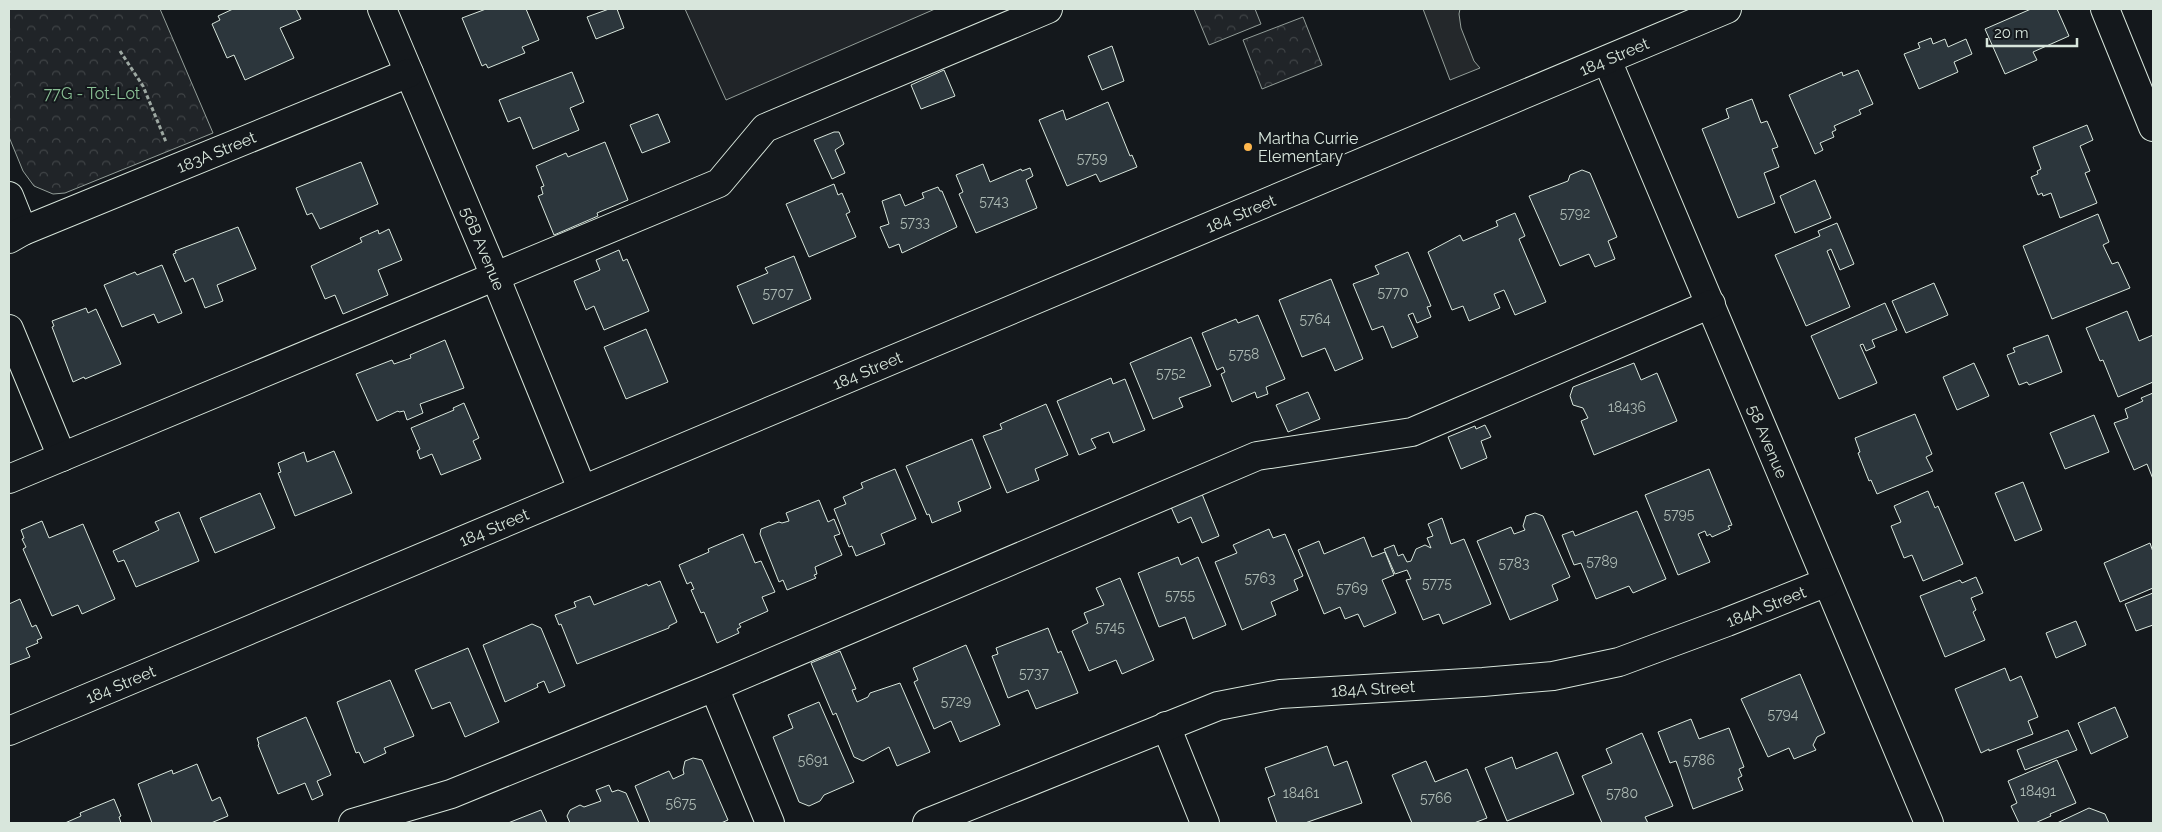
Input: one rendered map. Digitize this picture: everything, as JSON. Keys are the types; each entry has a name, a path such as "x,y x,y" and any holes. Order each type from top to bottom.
{"street":[{"name":"56B Avenue","path":"382,9 495,276 582,490"},
{"path":"9,480 719,183 765,128 1048,9"},
{"name":"184 Street","path":"9,731 1727,9"},
{"path":"2105,9 2144,76 2153,127"},
{"name":"58 Avenue","path":"1607,60 1929,823"},
{"name":"183A Street","path":"16,235 409,73"},
{"path":"9,196 16,235"},
{"path":"353,823 451,794 714,687 1257,456 1412,432 1711,304"},
{"path":"9,329 62,457"},
{"name":"184A Street","path":"927,823 1218,706 1280,694 1553,676 1619,662 1827,582"},
{"path":"714,687 770,823"},
{"path":"1166,726 1204,823"}],"path":[{"path":"120,51 142,86 168,147"}],"green space":[{"name":"77G - Tot-Lot","path":"9,9 160,9 213,133 65,193 53,194 34,186 23,171 9,137"},
{"path":"685,9 935,9 726,100"},
{"path":"1194,9 1255,9 1261,24 1209,45"},
{"path":"1303,17 1322,65 1262,89 1243,40"}],"shaded area":[{"path":"1423,9 1460,9 1461,28 1474,61 1480,68 1450,80"}],"building":[{"path":"233,9 296,9 301,19 280,28 294,58 245,80 234,55 227,58 212,24 220,20 218,16"},
{"path":"486,9 526,9 539,40 522,47 525,53 488,68 486,64 482,66 462,18"},
{"path":"609,9 617,9 624,28 596,39 587,17"},
{"path":"2031,9 2057,9 2069,36 2033,52 2037,60 2005,74 1985,29"},
{"path":"1931,38 1933,44 1945,39 1948,47 1966,39 1972,54 1954,62 1958,72 1919,89 1904,54 1920,48 1918,43"},
{"path":"1112,46 1124,81 1102,90 1088,56"},
{"path":"944,70 955,96 921,109 911,85"},
{"path":"1858,70 1873,104 1859,110 1861,114 1834,126 1836,130 1832,132 1834,137 1820,143 1823,150 1815,154 1789,95 1842,72 1843,76"},
{"path":"572,72 584,102 570,108 579,130 533,149 520,117 508,122 499,100"},
{"path":"1752,99 1761,123 1767,121 1778,147 1772,149 1779,167 1764,173 1775,203 1738,218 1702,129 1729,118 1726,109"},
{"path":"1108,102 1130,156 1132,155 1137,167 1100,182 1096,174 1067,186 1039,120 1063,110 1066,120"},
{"path":"658,114 670,142 642,153 630,125"},
{"path":"2087,125 2093,140 2080,146 2090,171 2085,173 2097,203 2060,218 2051,193 2043,196 2042,193 2038,195 2031,177 2038,174 2037,171 2041,169 2033,147"},
{"path":"834,132 839,132 844,144 835,150 845,173 832,179 814,140"},
{"path":"605,142 628,200 597,213 598,216 554,235 538,196 543,194 541,187 544,186 536,166 566,153 568,157"},
{"path":"361,162 378,204 320,229 312,213 307,215 296,188"},
{"path":"983,164 990,182 1021,169 1022,171 1030,168 1033,176 1026,180 1037,208 976,233 959,194 963,192 956,175"},
{"path":"1582,170 1590,173 1617,237 1608,241 1615,259 1595,267 1589,254 1560,266 1529,196 1568,181 1570,175"},
{"path":"1815,180 1831,218 1795,233 1780,196"},
{"path":"834,184 838,195 842,193 850,212 846,214 856,237 809,257 786,204"},
{"path":"938,187 942,191 957,227 902,253 899,244 889,248 880,227 889,224 882,201 900,194 905,206 924,198 922,193"},
{"path":"1515,213 1525,236 1519,239 1546,302 1515,315 1504,290 1494,294 1500,308 1469,321 1463,306 1452,310 1428,252 1460,235 1463,241 1498,226 1496,221"},
{"path":"2098,214 2109,242 2103,245 2112,264 2118,262 2130,288 2052,319 2023,246"},
{"path":"1837,223 1854,264 1840,270 1831,249 1827,251 1850,307 1806,326 1775,255 1820,236 1818,231"},
{"path":"238,227 256,269 217,285 223,301 205,308 193,278 185,282 173,254 176,253 175,251"},
{"path":"389,229 402,260 378,270 388,295 343,314 335,295 325,299 311,266 362,242 360,238 378,230 379,234"},
{"path":"619,250 623,261 627,259 649,311 604,330 594,306 586,310 574,281 600,270 596,260"},
{"path":"1408,252 1431,306 1427,307 1431,317 1417,323 1413,313 1408,315 1418,337 1392,348 1383,326 1372,330 1353,284 1379,274 1375,266"},
{"path":"794,256 811,299 753,324 737,286 768,273 765,268"},
{"path":"162,265 182,313 158,323 154,314 122,327 104,285 135,272 137,275"},
{"path":"1331,279 1363,359 1335,371 1325,348 1302,357 1279,300"},
{"path":"1934,283 1948,315 1906,333 1892,301"},
{"path":"1885,303 1897,330 1872,340 1875,347 1866,351 1863,344 1860,345 1877,383 1839,399 1811,336"},
{"path":"86,308 88,313 96,309 121,364 73,382 52,327 54,326 52,321"},
{"path":"2127,311 2139,341 2153,335 2153,382 2118,397 2103,360 2100,361 2086,328"},
{"path":"1258,315 1285,379 1266,387 1268,394 1257,398 1255,392 1232,402 1221,374 1225,372 1223,367 1217,370 1202,333 1236,319 1238,323"},
{"path":"646,329 668,382 626,399 604,347"},
{"path":"2048,335 2062,372 2029,385 2027,382 2019,385 2007,355 2015,352 2013,348"},
{"path":"1191,337 1211,386 1179,398 1183,407 1153,419 1130,363"},
{"path":"445,340 464,388 420,404 423,413 407,420 404,411 398,411 377,421 356,374 392,360 394,364 411,358 410,355"},
{"path":"1634,363 1641,380 1657,373 1677,421 1594,455 1581,421 1588,418 1583,408 1573,405 1570,396 1573,387"},
{"path":"1974,363 1989,396 1957,410 1943,377"},
{"path":"1111,378 1113,384 1125,379 1145,430 1113,443 1109,432 1091,439 1096,448 1079,455 1057,401"},
{"path":"1308,392 1320,419 1288,432 1276,405"},
{"path":"2153,393 2153,479 2147,464 2134,470 2114,423 2128,418 2125,409 2143,401 2141,398"},
{"path":"464,403 479,438 473,441 481,459 441,475 432,454 420,459 417,451 420,449 411,428 454,410 453,408"},
{"path":"1046,404 1068,455 1035,469 1039,480 1007,493 983,436 1002,429 1000,424"},
{"path":"1915,414 1932,454 1926,457 1933,471 1877,494 1871,480 1869,481 1858,453 1860,452 1855,438"},
{"path":"2094,415 2109,452 2065,469 2050,433"},
{"path":"1485,425 1491,437 1481,441 1487,458 1461,469 1448,437 1475,426 1476,429"},
{"path":"972,439 991,488 958,502 961,511 932,523 906,466"},
{"path":"334,451 352,493 295,516 278,473 281,472 278,463 304,452 307,462"},
{"path":"895,469 916,519 881,534 885,544 856,556 852,546 849,547 834,509 846,504 843,497 863,488 861,483"},
{"path":"1709,469 1732,525 1728,526 1730,529 1712,537 1710,534 1707,536 1705,531 1698,534 1710,562 1678,575 1645,495"},
{"path":"2023,482 2042,530 2015,541 1995,493"},
{"path":"1928,491 1935,508 1938,506 1963,564 1923,581 1912,555 1904,558 1891,526 1901,522 1894,506"},
{"path":"260,493 275,528 215,553 200,518"},
{"path":"1202,494 1219,536 1202,543 1191,517 1178,523 1171,507"},
{"path":"819,500 828,522 834,519 840,534 834,536 842,555 815,567 817,574 814,575 816,578 787,590 783,580 779,582 760,534 761,529 779,522 789,521 786,513"},
{"path":"1637,511 1666,579 1633,593 1629,586 1596,599 1581,563 1574,565 1562,535 1573,531 1575,536"},
{"path":"179,512 199,561 136,587 124,560 118,562 113,551 159,530 155,522"},
{"path":"1535,513 1543,516 1570,577 1552,585 1558,600 1510,620 1477,541 1511,527 1514,534 1525,530 1523,526 1526,516"},
{"path":"1442,518 1451,544 1464,539 1491,604 1443,624 1439,614 1423,620 1406,580 1411,579 1407,570 1395,574 1384,549 1394,545 1398,556 1403,554 1407,562 1411,561 1416,549 1425,545 1431,548 1427,538 1433,536 1428,524"},
{"path":"42,521 49,538 83,524 115,599 82,614 78,605 52,616 23,549 26,547 22,539 24,538 21,530"},
{"path":"1269,529 1273,538 1285,534 1303,576 1294,580 1298,590 1271,602 1276,615 1242,630 1215,562 1237,553 1233,545"},
{"path":"743,534 755,563 761,561 775,592 762,597 768,611 739,624 741,627 737,629 739,633 717,643 704,612 701,613 691,590 694,589 691,582 687,584 679,565 709,552 708,549"},
{"path":"1364,537 1372,557 1385,552 1394,575 1382,580 1396,613 1364,627 1358,614 1345,619 1340,607 1324,614 1298,550 1319,541 1324,554"},
{"path":"2150,543 2153,552 2153,588 2120,602 2104,563"},
{"path":"1178,557 1181,565 1198,557 1226,625 1193,639 1185,617 1159,627 1138,573"},
{"path":"1976,577 1983,593 1971,598 1976,610 1973,612 1985,640 1945,657 1920,596 1960,580 1962,583"},
{"path":"1120,578 1154,660 1122,674 1116,660 1089,671 1072,631 1088,623 1084,613 1104,605 1096,588"},
{"path":"660,581 677,622 669,626 669,628 577,664 561,624 559,625 555,615 576,607 574,602 590,596 594,605 647,584 648,586"},
{"path":"2153,593 2153,625 2136,631 2125,604"},
{"path":"20,599 32,627 36,625 42,638 37,640 38,643 26,648 30,657 9,665 9,604"},
{"path":"2076,621 2086,645 2056,658 2046,633"},
{"path":"532,624 541,628 565,686 549,693 544,681 537,684 538,687 505,702 483,645"},
{"path":"1048,628 1058,653 1061,651 1078,693 1036,709 1028,690 1008,698 992,656 998,654 996,648"},
{"path":"966,645 1000,725 960,742 951,721 934,729 914,682 918,680 913,668"},
{"path":"468,648 499,722 465,737 450,702 432,709 415,670"},
{"path":"840,651 856,689 852,690 857,702 868,697 870,693 900,683 930,752 897,766 889,747 863,761 854,757 836,713 833,715 811,663"},
{"path":"2005,668 2010,681 2021,676 2038,717 2028,721 2033,734 1981,753 1955,689"},
{"path":"1800,674 1825,733 1817,737 1813,745 1816,750 1794,759 1789,748 1768,757 1741,699"},
{"path":"390,680 414,736 384,748 386,753 364,763 359,752 356,753 337,702"},
{"path":"819,702 854,782 824,795 820,801 809,806 799,802 773,737 793,728 788,715"},
{"path":"2115,707 2128,737 2091,754 2078,723"},
{"path":"306,717 331,775 317,781 323,795 312,800 305,783 278,794 258,745 257,738"},
{"path":"1691,719 1699,739 1729,728 1744,767 1739,769 1742,776 1738,778 1743,790 1693,809 1676,761 1670,763 1658,732"},
{"path":"2068,730 2077,750 2025,770 2017,750"},
{"path":"1642,733 1673,806 1645,817 1648,823 1602,823 1582,776 1612,763 1606,749"},
{"path":"1327,746 1334,766 1347,761 1362,803 1305,823 1277,823 1268,798 1275,795 1265,768"},
{"path":"1557,752 1574,794 1507,821 1485,768 1512,757 1516,769"},
{"path":"693,758 702,760 728,820 721,823 650,823 635,786 669,771 673,779 684,774 685,761"},
{"path":"2057,760 2076,803 2050,814 2051,816 2035,823 2019,823 2011,806 2017,803 2008,781"},
{"path":"1426,761 1435,782 1467,769 1487,818 1474,823 1412,823 1392,775"},
{"path":"197,764 212,801 220,797 228,816 211,823 152,823 138,784 172,770 173,774"},
{"path":"609,785 612,792 618,790 626,793 639,823 570,823 567,816 570,810 580,805 584,807 601,801 596,790"},
{"path":"114,799 121,816 119,817 121,823 65,823 81,816 80,813"},
{"path":"2089,808 2105,814 2109,823 2057,823"},
{"path":"541,810 547,823 508,823"}],"place":[{"name":"Martha Currie Elementary","path":"1248,147"}]}
